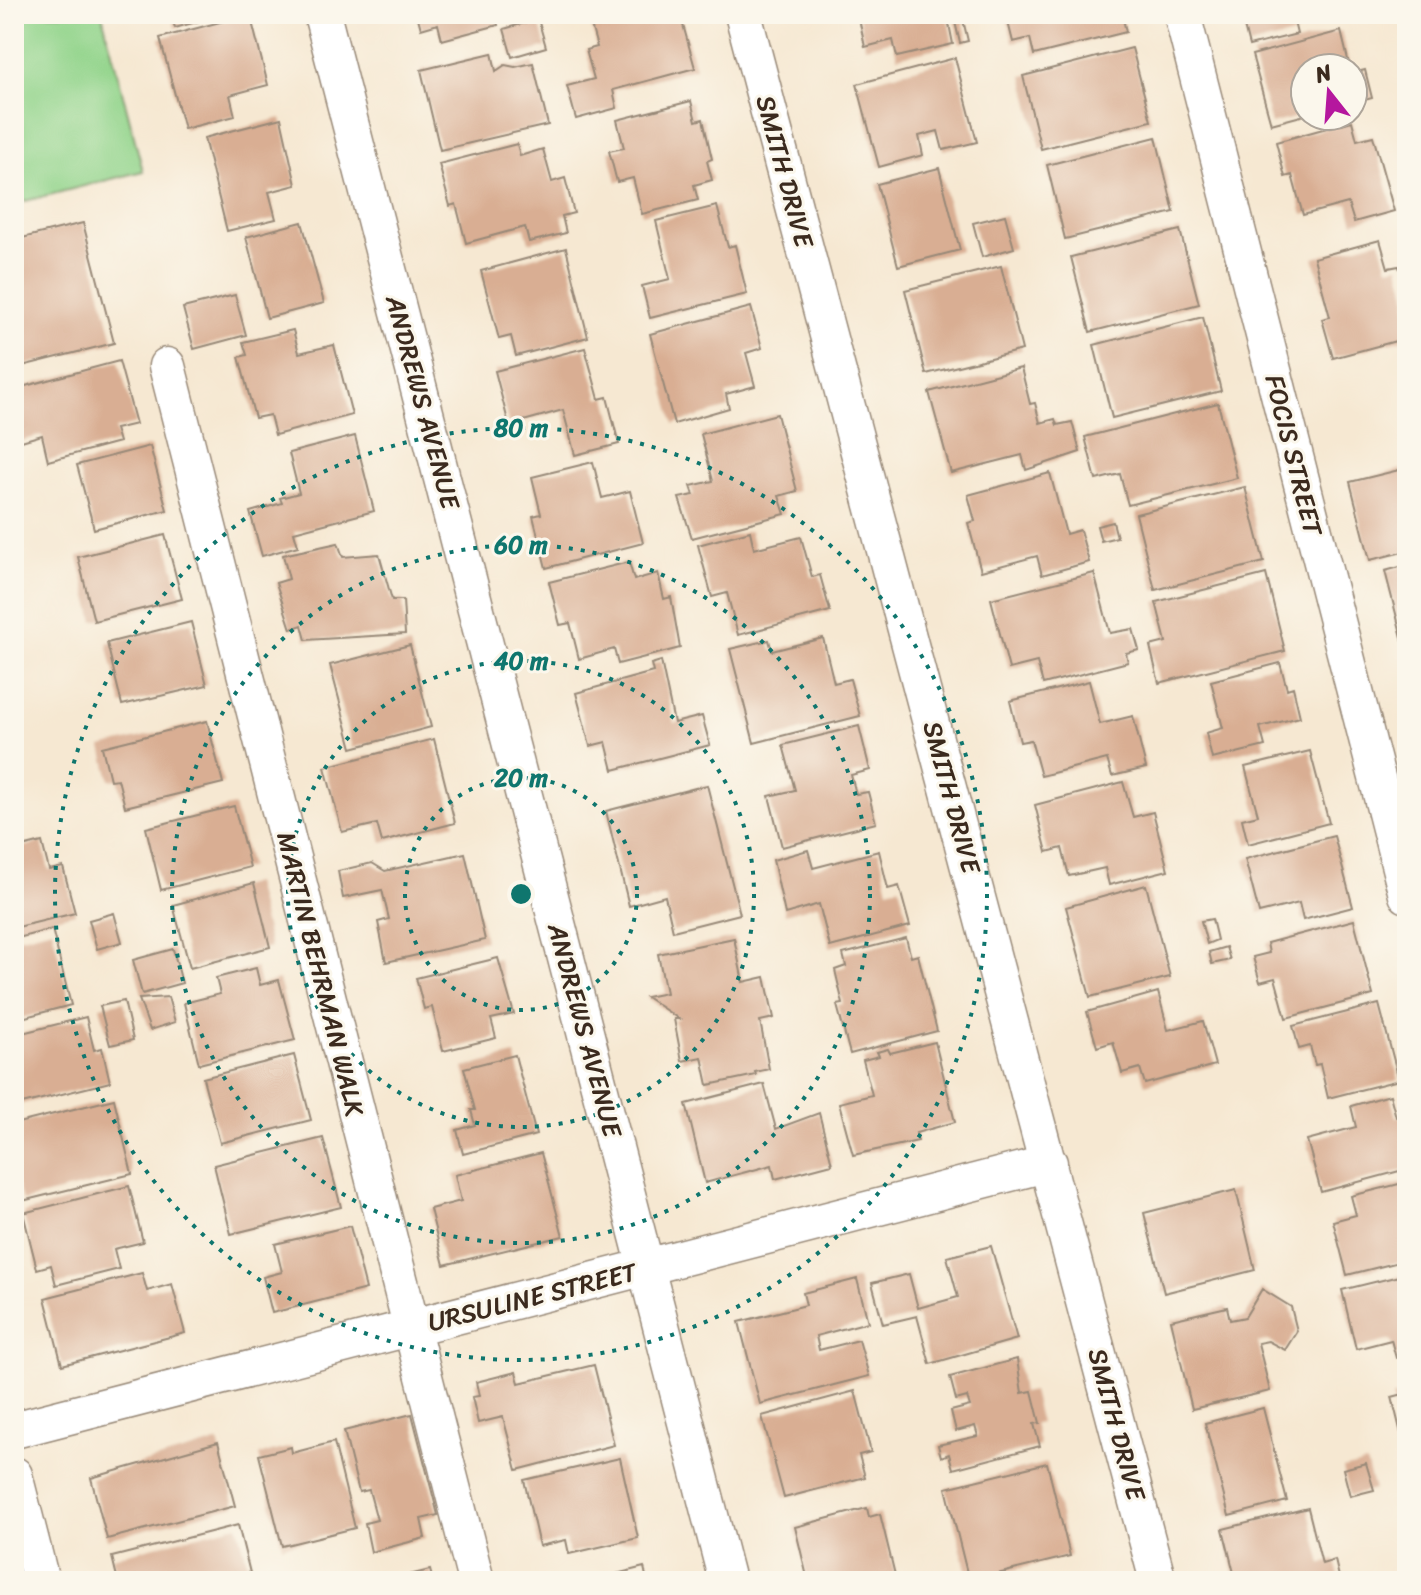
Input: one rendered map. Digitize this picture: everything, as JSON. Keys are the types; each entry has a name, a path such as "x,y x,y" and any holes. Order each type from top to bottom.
{"street":[{"name":"ANDREWS AVENUE","path":"322,14 727,1581"},
{"name":"SMITH DRIVE","path":"743,14 1158,1581"},
{"name":"FOCIS STREET","path":"1182,14 1407,895"},
{"name":"MARTIN BEHRMAN WALK","path":"167,366 476,1581"},
{"name":"URSULINE STREET","path":"14,1430 1049,1163"},
{"path":"14,1475 41,1581"}],"green space":[{"path":"14,14 102,14 143,171 14,204"}],"building":[{"path":"171,14 221,14 221,15 175,28"},
{"path":"250,14 268,85 230,95 235,116 184,129 160,38"},
{"path":"417,14 495,14 498,25 442,40 438,24 421,29"},
{"path":"588,14 680,14 695,68 613,90 617,108 576,119 567,86 594,79 586,50 597,47"},
{"path":"858,14 947,14 953,44 897,57 893,40 865,47"},
{"path":"1006,14 1122,14 1126,32 1034,55 1030,38 1013,42"},
{"path":"1236,14 1292,14 1297,34 1249,46 1243,22 1238,24"},
{"path":"538,19 546,47 512,57 504,29"},
{"path":"963,20 968,41 960,43 955,22"},
{"path":"1341,31 1346,52 1289,52 1289,119 1271,124 1252,55"},
{"path":"1132,48 1151,121 1041,149 1023,76"},
{"path":"492,53 496,71 505,65 515,67 533,63 548,125 440,150 421,70"},
{"path":"955,58 977,142 943,150 938,131 919,136 923,155 879,167 857,84"},
{"path":"691,101 696,121 703,119 712,159 707,161 712,180 694,185 698,200 642,214 633,178 617,182 609,151 624,148 617,120"},
{"path":"281,118 296,185 269,192 276,219 227,231 204,138"},
{"path":"1312,132 1355,132 1357,140 1373,136 1394,211 1354,222 1348,203 1303,215 1292,175 1285,177 1276,142"},
{"path":"1156,137 1174,212 1065,239 1047,165"},
{"path":"517,144 520,156 543,149 552,182 565,178 574,213 562,216 566,233 529,242 525,227 466,243 456,204 450,206 439,164"},
{"path":"939,168 960,250 898,266 877,184"},
{"path":"717,206 728,247 735,245 747,294 650,318 642,286 670,279 656,221"},
{"path":"1005,215 1014,248 982,257 973,223"},
{"path":"302,222 324,303 267,318 246,237"},
{"path":"83,223 114,343 14,368 14,240"},
{"path":"1180,230 1199,304 1090,332 1071,257"},
{"path":"1380,240 1388,268 1399,266 1407,297 1407,338 1333,358 1322,319 1330,317 1314,258"},
{"path":"566,248 588,337 516,356 511,336 499,339 481,271"},
{"path":"1001,266 1022,350 926,374 905,290"},
{"path":"235,295 246,335 194,349 183,308"},
{"path":"751,307 762,348 746,353 755,386 726,394 729,408 674,424 650,334"},
{"path":"1203,317 1221,391 1112,418 1094,345"},
{"path":"293,330 299,353 334,345 352,415 275,435 270,415 255,418 239,357 247,355 243,342"},
{"path":"585,348 599,399 607,397 619,444 575,455 563,410 509,425 495,371"},
{"path":"119,361 136,424 115,429 119,442 48,461 42,435 18,442 14,425 14,389"},
{"path":"1021,368 1030,404 1035,403 1040,423 1055,419 1057,425 1072,422 1080,452 1026,470 1022,455 951,473 929,392"},
{"path":"1218,403 1237,478 1128,505 1120,474 1096,480 1085,437"},
{"path":"777,414 797,491 779,496 785,514 692,538 679,498 694,495 691,486 713,481 701,434"},
{"path":"355,436 374,511 294,532 298,546 262,556 250,512 282,503 280,498 299,493 289,453"},
{"path":"150,446 167,510 94,529 77,465"},
{"path":"593,462 602,498 630,491 643,543 546,568 533,516 541,514 532,477"},
{"path":"1407,468 1407,551 1370,560 1350,482"},
{"path":"1050,473 1066,534 1080,530 1089,562 1042,575 1037,556 981,571 968,523 975,521 968,495"},
{"path":"1245,487 1264,562 1155,590 1136,514"},
{"path":"1113,522 1117,537 1101,541 1097,526"},
{"path":"750,531 754,549 801,537 812,577 820,575 830,611 738,635 727,593 712,597 698,545"},
{"path":"165,535 182,599 94,621 78,557"},
{"path":"338,543 343,557 379,554 392,600 403,600 405,634 306,640 302,625 291,629 276,583 289,579 283,555"},
{"path":"629,562 634,580 658,573 664,599 671,597 680,648 618,664 614,649 579,659 570,623 560,625 549,582"},
{"path":"1407,565 1407,653 1406,653 1385,571"},
{"path":"1094,573 1110,633 1133,629 1139,650 1126,653 1128,662 1043,684 1037,662 1009,669 991,599"},
{"path":"1266,574 1285,651 1159,683 1150,646 1166,642 1156,602"},
{"path":"191,622 207,685 122,705 107,643"},
{"path":"823,638 834,683 850,679 860,716 754,743 730,649 769,640 772,651"},
{"path":"410,645 431,727 352,748 330,665"},
{"path":"661,661 674,723 702,716 710,745 613,770 606,742 590,746 576,693 653,672 651,664"},
{"path":"1280,663 1287,689 1293,687 1300,717 1260,727 1265,746 1212,759 1206,733 1223,728 1211,681"},
{"path":"1089,681 1100,724 1133,716 1146,768 1112,776 1107,759 1041,776 1031,740 1020,742 1010,701"},
{"path":"207,721 223,783 125,807 118,779 110,780 102,747"},
{"path":"859,726 870,770 851,775 856,794 868,792 876,823 782,847 769,796 795,790 783,745"},
{"path":"434,739 455,823 382,842 377,824 342,832 325,767"},
{"path":"1310,751 1329,823 1248,844 1242,819 1258,815 1245,767"},
{"path":"1123,782 1133,817 1153,812 1168,870 1109,885 1105,868 1069,876 1062,848 1047,852 1035,805"},
{"path":"707,785 740,914 673,931 665,896 629,906 606,811"},
{"path":"234,806 250,867 161,890 146,828"},
{"path":"14,808 21,833 14,835"},
{"path":"1334,836 1353,907 1303,920 1299,903 1259,913 1245,859"},
{"path":"42,842 49,870 63,867 75,913 14,928 14,849"},
{"path":"808,850 813,868 879,851 888,889 899,886 910,926 830,947 819,904 785,914 773,860"},
{"path":"465,853 485,940 386,962 378,922 389,919 382,890 343,898 338,871 372,863 385,871"},
{"path":"254,883 270,947 190,968 173,905"},
{"path":"1146,885 1170,977 1090,997 1066,907"},
{"path":"114,913 122,942 97,949 89,920"},
{"path":"1212,919 1217,940 1207,944 1201,921"},
{"path":"1354,920 1373,995 1286,1018 1275,978 1260,982 1253,957 1269,953 1267,943"},
{"path":"52,929 71,1005 14,1020 14,939"},
{"path":"734,938 743,982 765,977 774,1018 760,1021 769,1069 755,1072 756,1075 708,1085 702,1057 682,1061 674,1019 679,1019 646,997 666,993 658,954"},
{"path":"906,938 911,957 918,955 937,1031 850,1054 837,1005 843,1004 835,970 846,966 843,954"},
{"path":"1226,947 1230,960 1212,964 1209,952"},
{"path":"173,949 182,983 142,994 133,960"},
{"path":"498,958 514,1014 491,1019 496,1038 443,1051 432,1007 424,1009 416,978"},
{"path":"256,968 260,985 279,980 295,1040 199,1064 184,1003 220,994 216,978"},
{"path":"1158,992 1168,1030 1203,1021 1215,1065 1145,1084 1140,1068 1122,1073 1113,1042 1097,1047 1087,1012"},
{"path":"168,997 175,1022 150,1030 139,999"},
{"path":"124,1001 133,1040 110,1045 100,1006"},
{"path":"1379,1004 1399,1080 1328,1098 1320,1064 1315,1065 1310,1046 1299,1049 1293,1026"},
{"path":"86,1017 94,1050 102,1048 110,1082 14,1106 14,1035"},
{"path":"935,1042 955,1122 916,1133 918,1141 853,1155 839,1103 872,1095 863,1060 879,1056 877,1052 888,1049 890,1053"},
{"path":"294,1055 311,1120 220,1143 203,1078"},
{"path":"515,1055 536,1135 463,1154 457,1130 475,1125 471,1110 475,1110 464,1068"},
{"path":"764,1084 776,1129 819,1113 832,1164 775,1179 772,1165 705,1183 686,1104"},
{"path":"1390,1095 1396,1117 1405,1115 1407,1169 1321,1192 1307,1140 1356,1127 1351,1106"},
{"path":"114,1099 132,1174 22,1201 14,1171 14,1124"},
{"path":"323,1138 341,1207 231,1234 214,1165"},
{"path":"541,1153 563,1236 444,1265 430,1209 461,1201 455,1175"},
{"path":"1407,1182 1407,1260 1347,1275 1333,1221 1356,1215 1351,1196"},
{"path":"129,1186 143,1242 114,1249 119,1269 56,1285 51,1265 37,1269 23,1213"},
{"path":"1236,1190 1255,1270 1164,1293 1144,1213"},
{"path":"350,1226 366,1289 272,1313 263,1277 282,1272 275,1244"},
{"path":"991,1246 1017,1339 930,1364 917,1316 883,1324 872,1283 909,1274 918,1308 958,1297 947,1257"},
{"path":"142,1273 147,1291 172,1284 185,1333 62,1365 45,1298"},
{"path":"1407,1274 1407,1355 1396,1358 1391,1340 1356,1349 1342,1290"},
{"path":"857,1279 868,1322 816,1336 819,1350 859,1340 869,1376 760,1404 739,1322 806,1305 803,1293"},
{"path":"1262,1289 1291,1307 1297,1331 1285,1350 1268,1341 1258,1343 1270,1391 1192,1409 1171,1320 1227,1307 1230,1320 1245,1317"},
{"path":"1017,1359 1022,1393 1032,1391 1040,1423 1034,1424 1040,1446 953,1469 949,1454 941,1457 938,1445 978,1436 975,1426 956,1431 951,1411 970,1406 967,1397 956,1400 950,1377"},
{"path":"594,1365 614,1445 517,1470 503,1417 478,1423 472,1397 479,1396 476,1382 516,1372 519,1383"},
{"path":"855,1391 871,1452 859,1455 865,1477 784,1498 762,1416"},
{"path":"1407,1393 1407,1445 1404,1446 1392,1397"},
{"path":"1263,1408 1287,1501 1229,1516 1205,1423"},
{"path":"412,1414 438,1515 421,1519 425,1538 371,1552 365,1523 377,1520 369,1490 359,1492 344,1431"},
{"path":"218,1442 235,1506 107,1539 91,1478"},
{"path":"334,1442 355,1528 282,1546 259,1455 291,1447 292,1453"},
{"path":"620,1458 638,1538 569,1554 566,1540 539,1546 524,1480"},
{"path":"1047,1463 1070,1556 969,1581 946,1488"},
{"path":"1366,1463 1374,1490 1350,1496 1343,1469"},
{"path":"867,1508 869,1517 880,1514 896,1579 808,1581 795,1527"},
{"path":"1308,1508 1322,1564 1335,1560 1340,1581 1236,1581 1223,1529"},
{"path":"238,1525 252,1581 118,1581 112,1557"},
{"path":"644,1567 647,1581 592,1581 592,1580"},
{"path":"430,1570 433,1581 388,1581 388,1580"}]}
